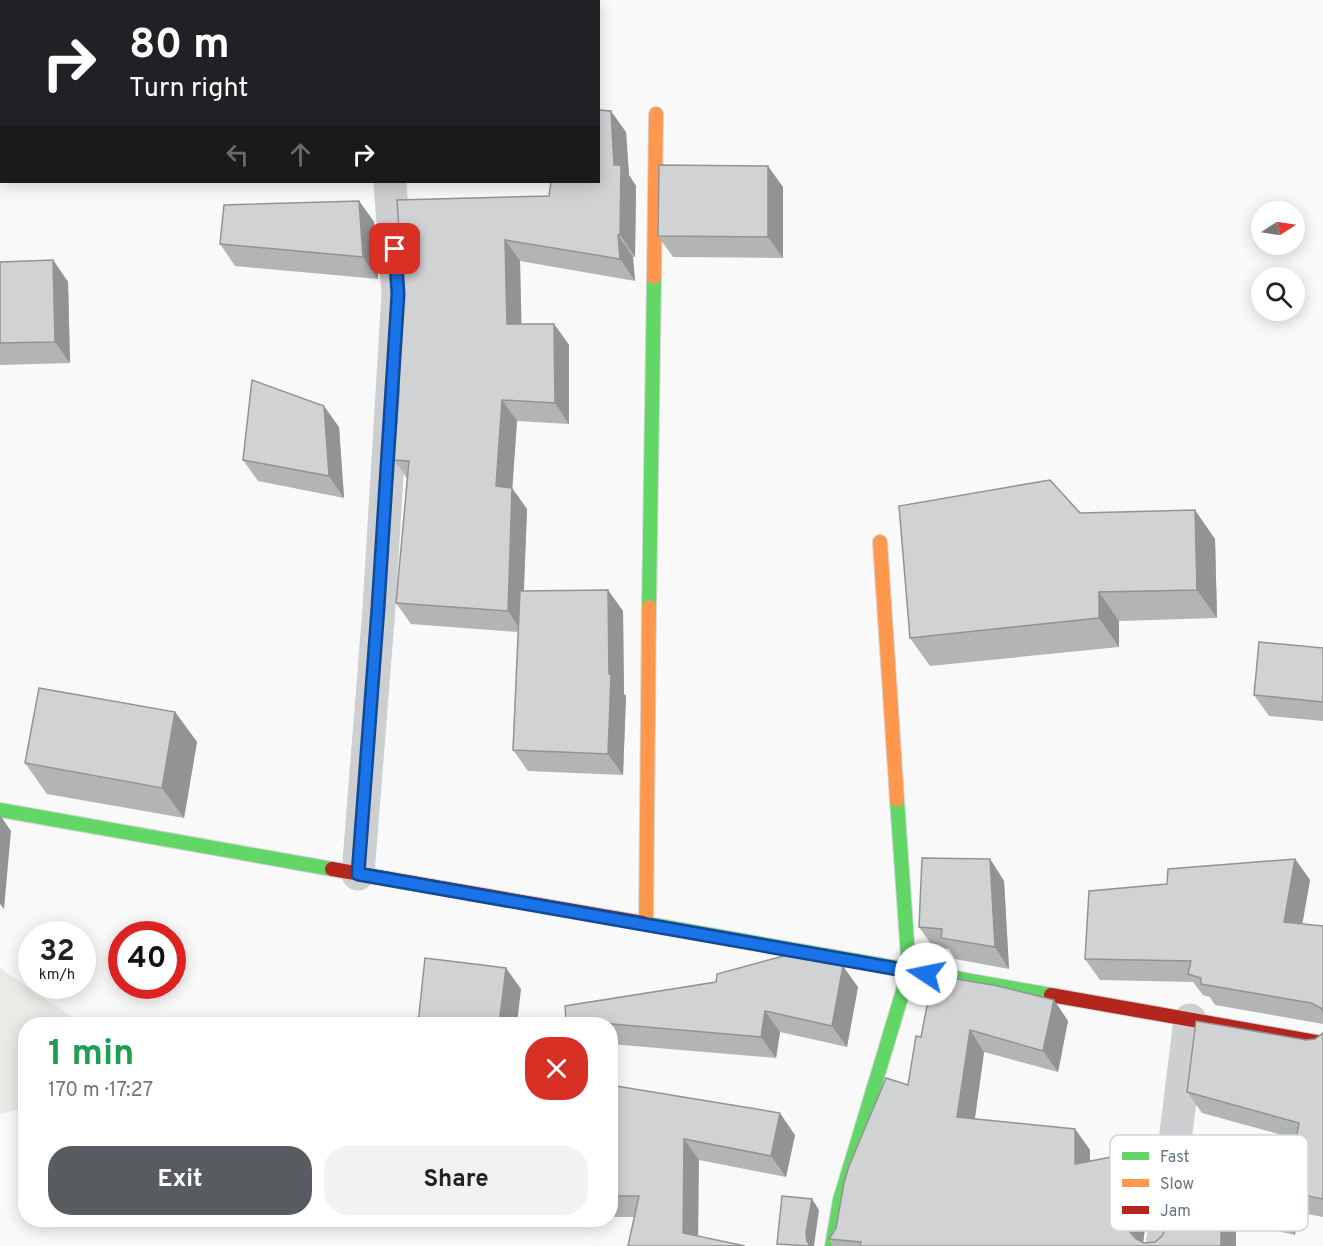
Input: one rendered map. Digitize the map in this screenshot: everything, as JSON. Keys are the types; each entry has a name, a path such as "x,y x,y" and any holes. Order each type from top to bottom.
{"street":[{"path":"646,924 656,114"},
{"path":"358,874 398,294 390,183"},
{"path":"832,1246 840,1200 909,971 880,542"},
{"path":"0,810 1323,1044"},
{"path":"1176,1135 1190,1020"},
{"path":"1162,1246 1164,1231"}],"shaded area":[{"path":"0,968 18,980 18,999 45,999 72,1017 18,1017 18,1110 0,1114"}],"building":[{"path":"600,110 611,111 614,165 621,165 620,235 618,235 620,259 505,240 507,324 554,324 555,403 502,400 496,486 512,488 508,611 396,603 409,461 394,460 399,392 397,359 402,274 397,200 549,196 551,183 600,183"},
{"path":"659,165 768,166 768,237 658,236"},
{"path":"359,201 363,257 220,244 224,205"},
{"path":"53,260 55,342 0,343 0,262"},
{"path":"252,380 324,406 329,476 243,460"},
{"path":"1050,480 1080,513 1195,510 1197,590 1099,592 1099,618 910,638 899,506"},
{"path":"608,590 609,674 611,675 608,754 513,750 520,591"},
{"path":"1259,642 1323,648 1323,702 1254,695"},
{"path":"39,688 175,712 162,788 25,763"},
{"path":"922,858 990,859 995,947 941,938 942,929 919,927"},
{"path":"1295,859 1284,922 1323,926 1323,1012 1321,1008 1311,1003 1201,984 1201,978 1188,974 1191,961 1085,959 1089,891 1167,884 1168,869"},
{"path":"798,952 843,966 832,1026 765,1011 761,1037 618,1025 618,1017 566,1017 565,1006 716,982 717,974"},
{"path":"425,958 506,968 500,1017 419,1017"},
{"path":"933,975 998,986 1054,1000 1043,1051 970,1030 957,1117 1075,1129 1075,1164 1110,1157 1110,1231 1130,1231 1136,1239 1144,1243 1155,1242 1164,1231 1221,1231 1221,1246 860,1246 861,1242 829,1239 836,1228 849,1166 886,1078 908,1085 916,1036 921,1037"},
{"path":"1196,1021 1306,1040 1315,1039 1323,1033 1323,1199 1308,1196 1308,1135 1297,1135 1299,1123 1187,1092"},
{"path":"618,1086 780,1113 771,1156 684,1139 683,1233 745,1246 628,1246 639,1196 618,1196"},
{"path":"782,1196 812,1199 806,1232 810,1246 777,1244"}],"traffic: fast":[{"path":"649,607 654,277"},
{"path":"832,1246 840,1200 909,971 897,800"},
{"path":"0,810 332,869"},
{"path":"643,923 1051,995"}],"traffic: slow":[{"path":"654,277 656,114"},
{"path":"880,542 897,800"},
{"path":"646,924 649,607"}],"traffic: jam":[{"path":"332,869 643,923"},
{"path":"1051,995 1323,1043"}],"route":[{"path":"395,249 398,294 358,874 926,974"}]}
